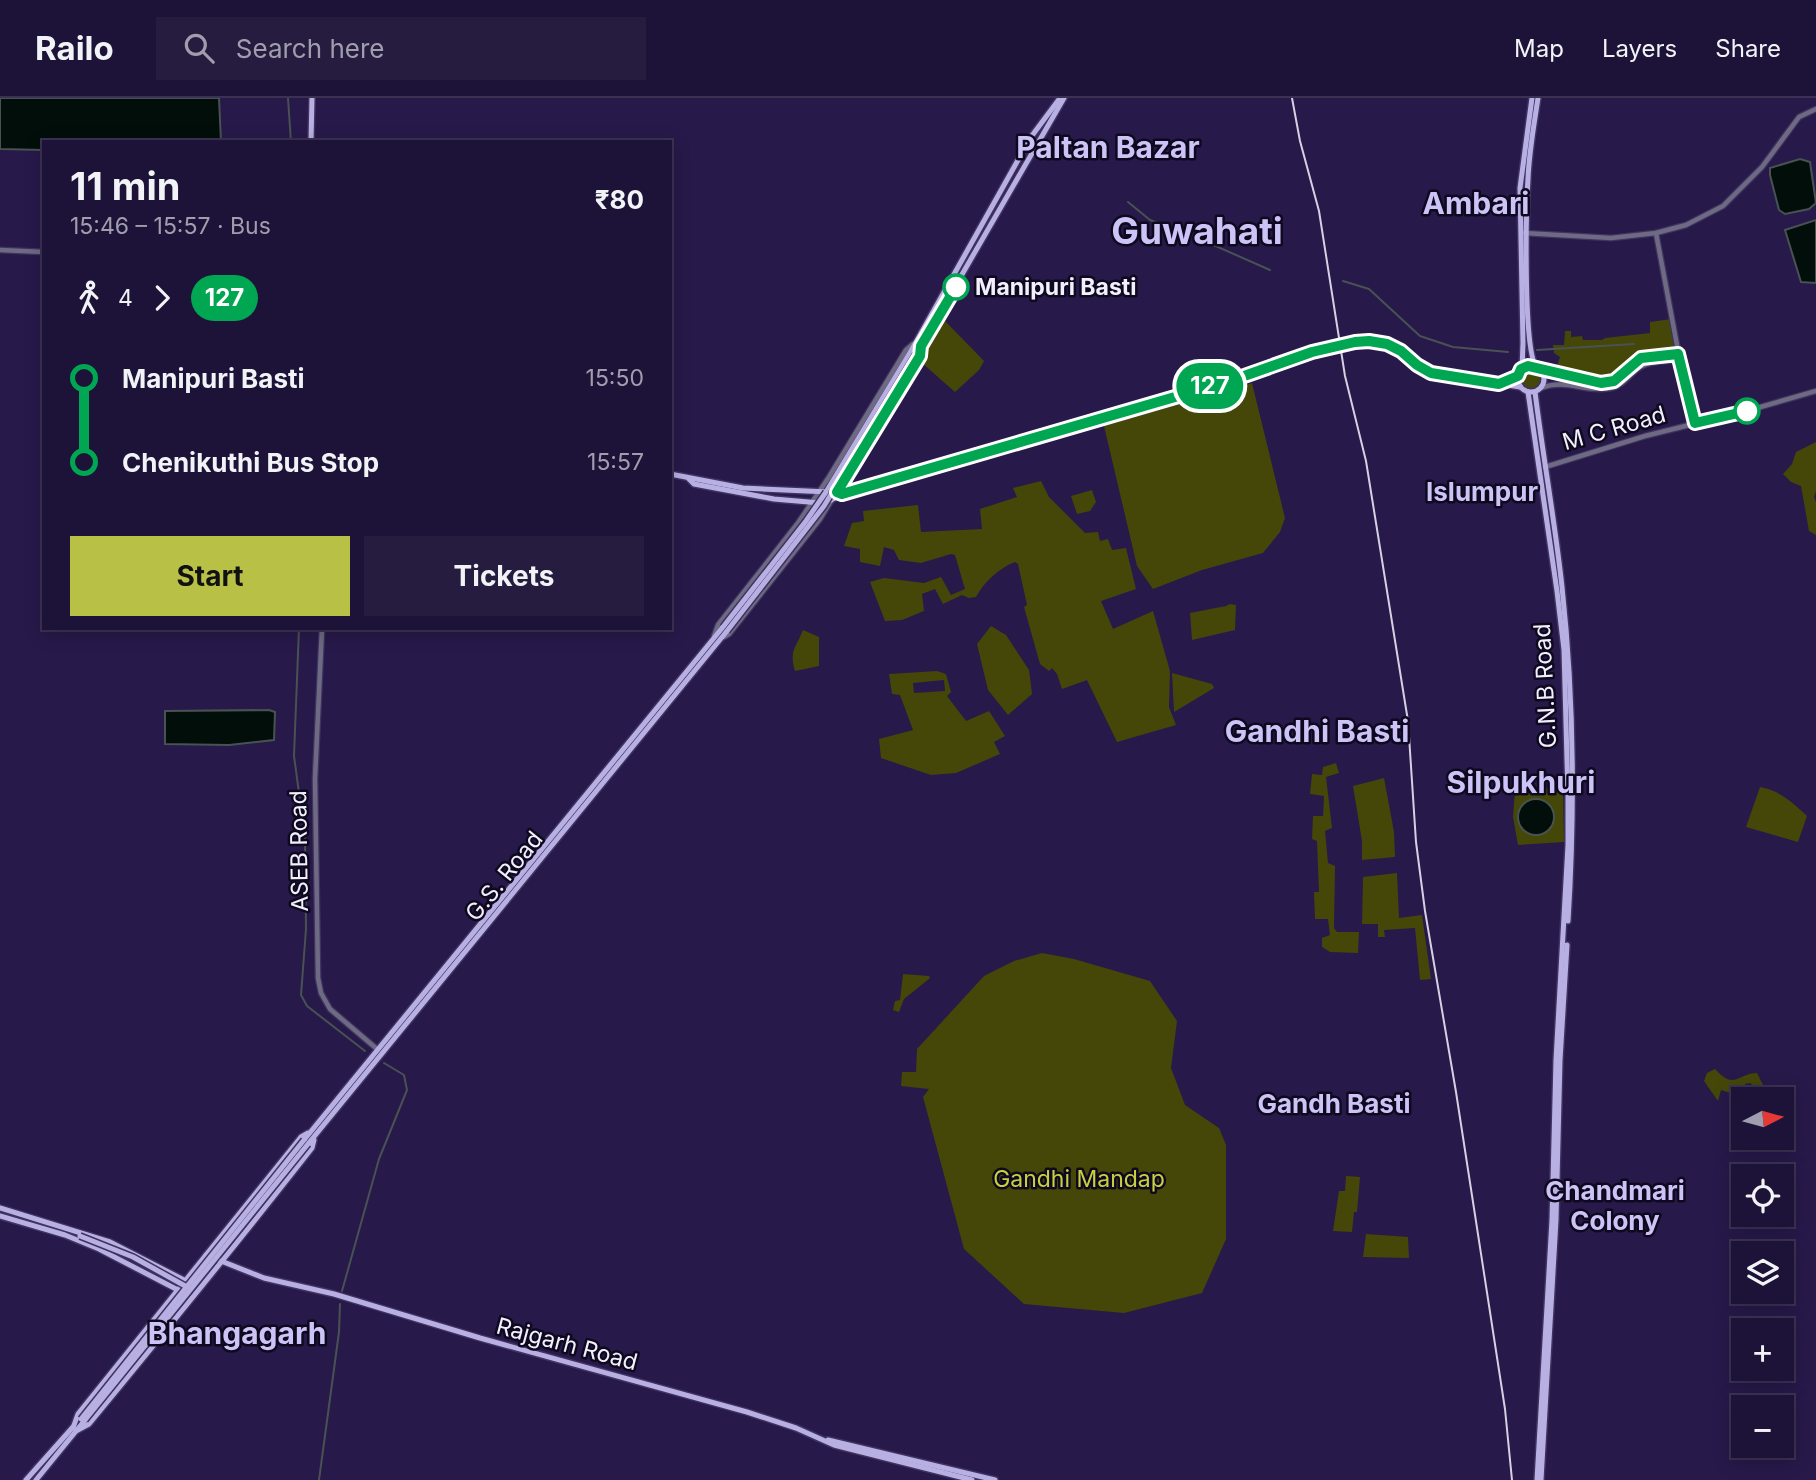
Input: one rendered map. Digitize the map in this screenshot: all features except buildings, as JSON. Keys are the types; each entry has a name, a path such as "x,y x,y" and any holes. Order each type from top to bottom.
{"main road":[{"path":"311,140 312,98"},
{"path":"717,638 824,506 1062,98"},
{"path":"672,475 743,488 839,493 1230,381 1312,352 1364,341 1387,344 1401,351 1424,370 1534,391 1544,378 1531,354 1520,188 1532,98"},
{"path":"1520,387 1518,376 1523,351 1524,233 1538,98"},
{"path":"1521,369 1528,366 1539,368"},
{"path":"1499,384 1518,376"},
{"name":"G.N.B Road","path":"1534,391 1562,584 1570,675 1573,799 1564,979"},
{"name":"G.N.B Road","path":"1534,391 1564,650 1568,845 1564,979"},
{"path":"689,479 694,484 741,494 812,503 831,500 839,493"},
{"name":"G.S. Road","path":"313,1133 377,1049 717,638"},
{"name":"G.S. Road","path":"313,1133 717,638"},
{"path":"1539,1480 1549,1359 1564,979"},
{"path":"26,1480 83,1419 206,1273 313,1133"},
{"path":"83,1419 208,1253 301,1137 313,1133"},
{"path":"74,1429 89,1424 222,1261 312,1147 313,1133"},
{"path":"36,1480 74,1429 78,1415 178,1290 186,1284 306,1142"},
{"path":"0,1208 132,1257 186,1284"},
{"path":"0,1216 110,1242 186,1284"},
{"path":"68,1232 178,1290"},
{"name":"Rajgarh Road","path":"208,1253 222,1261 298,1286 747,1412 825,1440 995,1480"},
{"path":"170,1300 183,1309"},
{"name":"Rajgarh Road","path":"825,1440 834,1445 972,1480"}],"street":[{"path":"1524,233 1611,238 1656,233 1686,225 1723,206 1762,167 1799,117 1816,108"},
{"path":"1656,233 1679,357 1695,423"},
{"path":"0,250 42,252"},
{"path":"831,500 789,560 729,635 717,638 718,625 777,552 819,493 906,350 919,343 920,356 839,493"},
{"path":"1539,368 1595,383 1608,382 1641,358 1679,357"},
{"path":"1534,391 1558,383 1589,389 1612,388 1646,364 1679,357"},
{"name":"M C Road","path":"1544,467 1816,391"},
{"path":"783,543 795,552"},
{"path":"777,552 789,560"},
{"name":"ASEB Road","path":"322,630 315,779 318,978 321,993 330,1009 377,1049"}],"green space":[{"path":"1671,319 1676,349 1652,350 1635,355 1610,376 1598,378 1557,366 1560,357 1554,353 1553,345 1564,345 1565,331 1571,331 1571,337 1582,336 1583,340 1602,340 1650,333 1650,322"},
{"path":"944,320 984,361 979,370 955,392 921,362"},
{"path":"1530,368 1540,375 1541,379 1534,389 1530,390 1520,383 1519,379 1526,369"},
{"path":"1252,383 1285,518 1280,532 1263,553 1202,570 1153,589 1137,566 1104,426"},
{"path":"1816,442 1816,535 1809,531 1801,486 1791,482 1783,474 1792,464 1796,452"},
{"path":"1041,481 1049,497 1085,533 1098,532 1100,541 1108,539 1112,550 1126,548 1136,589 1101,601 1113,629 1153,611 1170,671 1169,707 1176,725 1117,742 1087,680 1062,689 1052,668 1049,671 1040,664 1024,607 1027,605 1018,564 1015,562 992,576 976,597 962,595 943,604 935,589 922,594 924,611 902,620 885,621 870,582 884,578 924,583 941,577 951,595 965,589 955,555 921,563 899,560 894,550 884,547 880,566 860,562 860,549 844,546 852,523 864,521 863,511 918,505 921,532 982,529 980,509 1017,497 1013,488"},
{"path":"1092,490 1096,502 1090,511 1077,514 1071,496"},
{"path":"1236,605 1235,630 1192,640 1190,613"},
{"path":"991,626 1006,635 1029,670 1032,694 1008,715 988,690 977,644"},
{"path":"803,630 819,637 819,666 795,671 793,654"},
{"path":"937,671 946,674 951,692 947,696 966,721 989,711 1005,736 994,742 1000,754 956,773 931,775 881,758 879,739 913,730 900,695 892,694 889,674","holes":["944,680 945,691 914,693 913,683"]},
{"path":"1172,673 1212,684 1214,688 1174,712"},
{"path":"1336,763 1339,773 1326,777 1332,828 1325,831 1328,863 1335,866 1334,928 1337,932 1359,932 1358,953 1330,952 1322,947 1322,938 1330,935 1328,919 1315,919 1314,892 1319,892 1317,841 1312,839 1313,816 1323,816 1324,796 1310,794 1312,774 1322,775 1323,767"},
{"path":"1384,778 1394,832 1395,857 1362,860 1362,841 1353,786"},
{"path":"1563,787 1564,842 1518,845 1513,817 1515,791"},
{"path":"1760,787 1780,794 1807,816 1798,842 1746,827"},
{"path":"1397,873 1399,918 1422,915 1431,979 1420,980 1415,928 1384,930 1385,937 1378,937 1378,924 1362,924 1363,877"},
{"name":"Gandhi Mandap","path":"1042,953 1074,959 1150,981 1177,1021 1171,1068 1185,1105 1219,1128 1226,1145 1226,1239 1202,1293 1124,1313 1024,1304 964,1249 923,1097 929,1089 901,1086 902,1072 916,1072 917,1049 984,976 1014,961"},
{"path":"903,974 930,978 904,999 899,1012 893,1010 895,1001 900,1000"},
{"path":"1715,1069 1732,1080 1757,1073 1764,1087 1755,1087 1750,1083 1744,1087 1731,1087 1731,1093 1721,1090 1718,1101 1704,1081 1707,1073"},
{"path":"1346,1176 1360,1177 1357,1212 1354,1212 1352,1232 1333,1231 1339,1191 1345,1191"},
{"path":"1366,1234 1408,1237 1409,1258 1363,1257"}],"shaded area":[{"path":"0,98 219,98 221,140 42,140 42,150 0,149"},
{"path":"1800,159 1810,162 1816,203 1809,209 1785,214 1779,210 1770,168"},
{"path":"1816,220 1816,283 1801,282 1785,230"},
{"path":"165,711 275,712 274,740 229,745 165,744"},
{"path":"1536,799 1548,805 1554,817 1548,829 1536,835 1524,829 1518,817 1524,805"}],"waterway":[{"path":"288,98 291,140"},
{"path":"1128,202 1150,220 1196,237"},
{"path":"1202,240 1270,270"},
{"path":"1343,281 1369,289 1420,336 1453,347 1508,352"},
{"path":"1537,350 1634,344"},
{"path":"299,630 294,756 305,837 306,929 301,995 307,1006 365,1051"},
{"path":"342,1291 379,1159 407,1090 404,1075 384,1063"},
{"path":"319,1480 339,1332 340,1304"}],"railway":[{"path":"1292,98 1300,141 1319,211 1345,376 1366,461 1408,721 1416,842 1425,911 1505,1409 1512,1480"}],"bus line":[{"name":"127","path":"956,287 921,346 920,356 837,492 842,494 925,471 1097,418 1230,381 1312,352 1364,341 1392,346 1431,373 1499,384 1518,376 1521,369 1528,366 1595,383 1614,381 1636,360 1678,354 1695,423 1747,411"}],"place":[{"name":"Manipuri Basti","path":"956,287"}],"district":[{"name":"Paltan Bazar","path":"1108,148"},
{"name":"Ambari","path":"1476,204"},
{"name":"Guwahati","path":"1197,231"},
{"name":"Islumpur","path":"1482,492"},
{"name":"Gandhi Basti","path":"1317,732"},
{"name":"Silpukhuri","path":"1521,783"},
{"name":"Gandh Basti","path":"1334,1104"},
{"name":"Chandmari Colony","path":"1615,1206"},
{"name":"Bhangagarh","path":"237,1334"}]}
